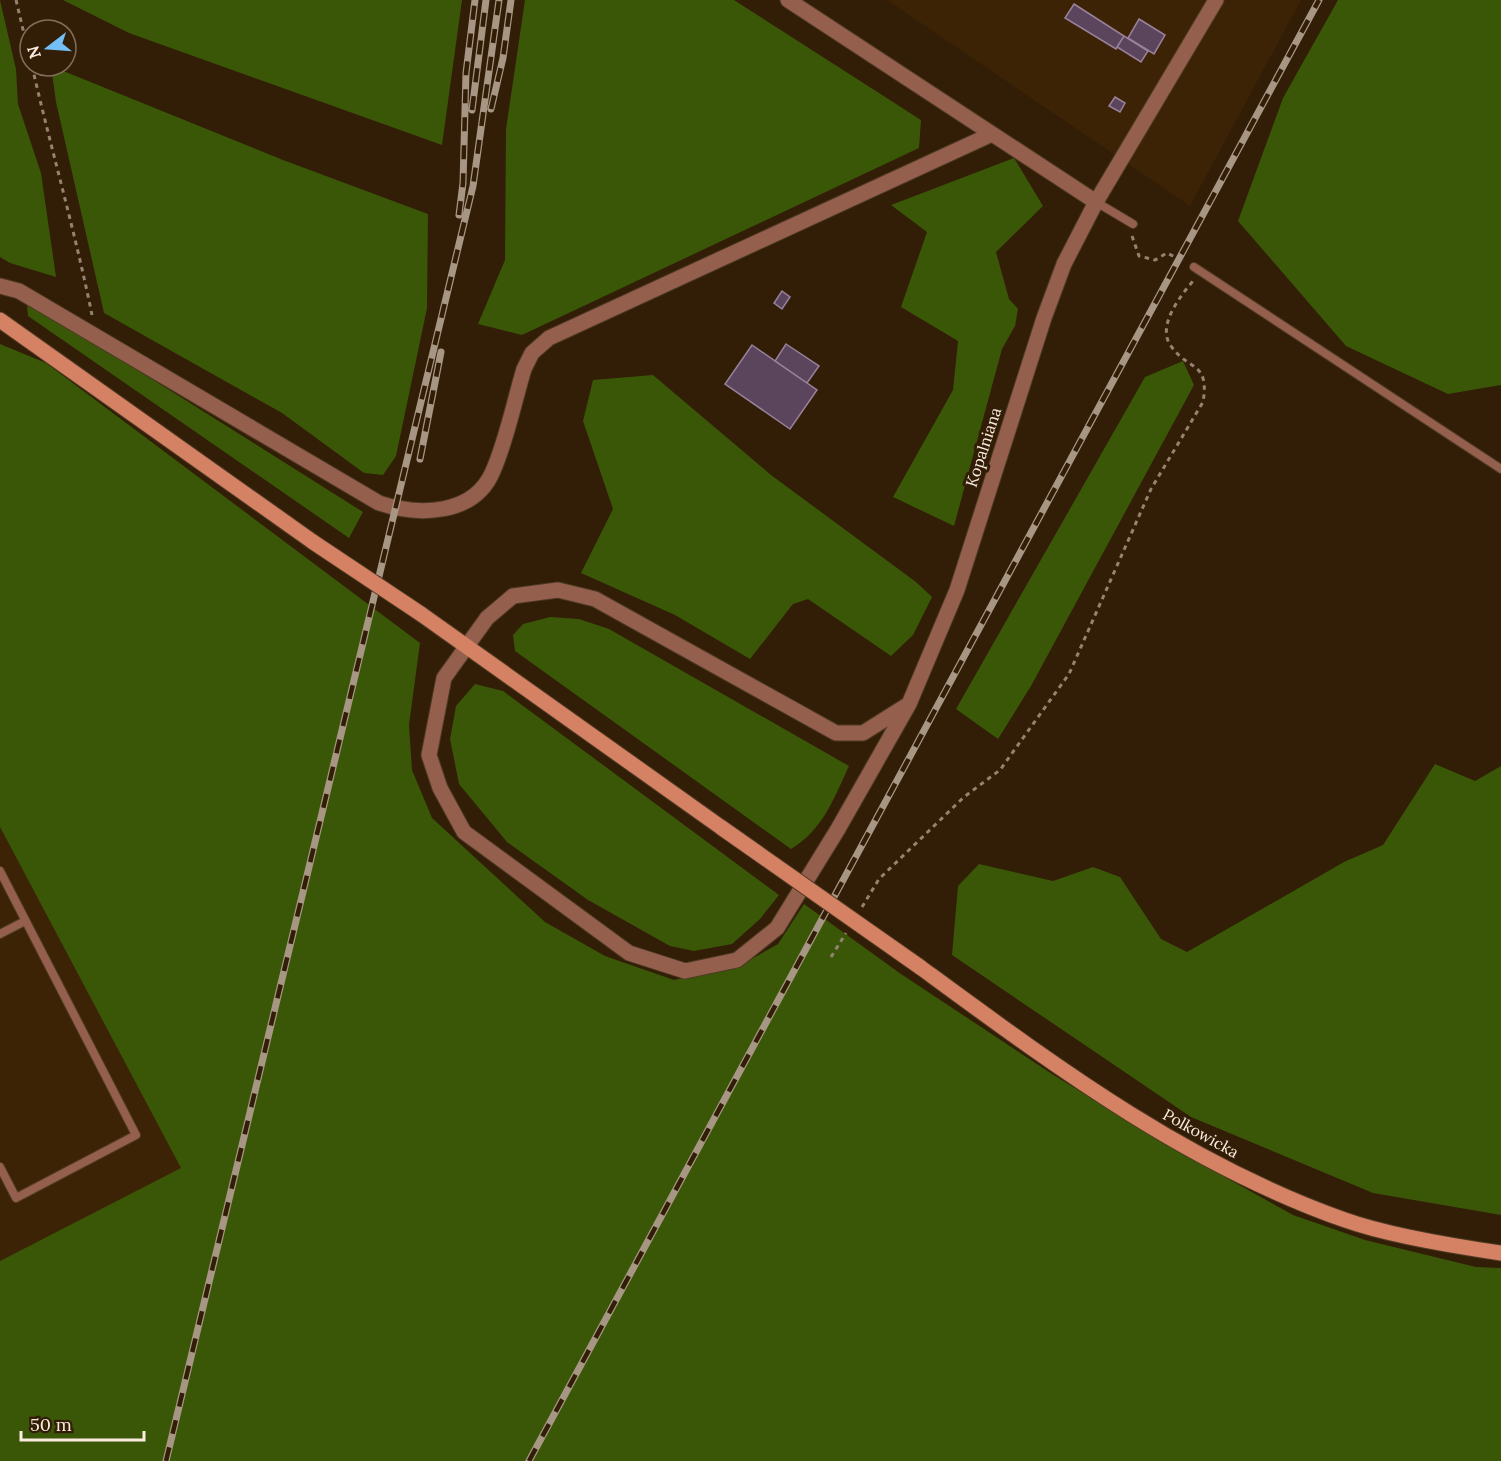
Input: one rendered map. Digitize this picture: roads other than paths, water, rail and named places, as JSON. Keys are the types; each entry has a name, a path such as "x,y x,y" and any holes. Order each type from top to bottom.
{"main road":[{"name":"Polkowicka","path":"0,320 920,967 1071,1078 1213,1163 1346,1221 1452,1246 1501,1253"}],"street":[{"path":"788,0 1096,202"},
{"name":"Kopalniana","path":"909,704 863,733 836,733 596,600 558,590 513,596 487,618 464,647 444,678 429,756 440,788 464,832 629,953 685,971 737,960 777,928 838,830 909,704 957,590 1064,264 1096,202 1216,0"},
{"path":"0,286 19,291 379,503 396,509 425,512 451,508 476,495 493,473 524,369 532,353 549,338 992,134"}],"lane":[{"path":"1096,202 1130,223"},
{"path":"1198,269 1501,469"},
{"path":"0,871 136,1135 16,1198 3,1178 0,1167"},
{"path":"0,934 25,921"}],"railway":[{"path":"459,215 463,183 466,73 475,0"},
{"path":"472,110 486,0"},
{"path":"166,1461 473,186 499,0"},
{"path":"491,109 503,58 511,0"},
{"path":"529,1461 1319,0"},
{"path":"420,459 441,352"}]}
